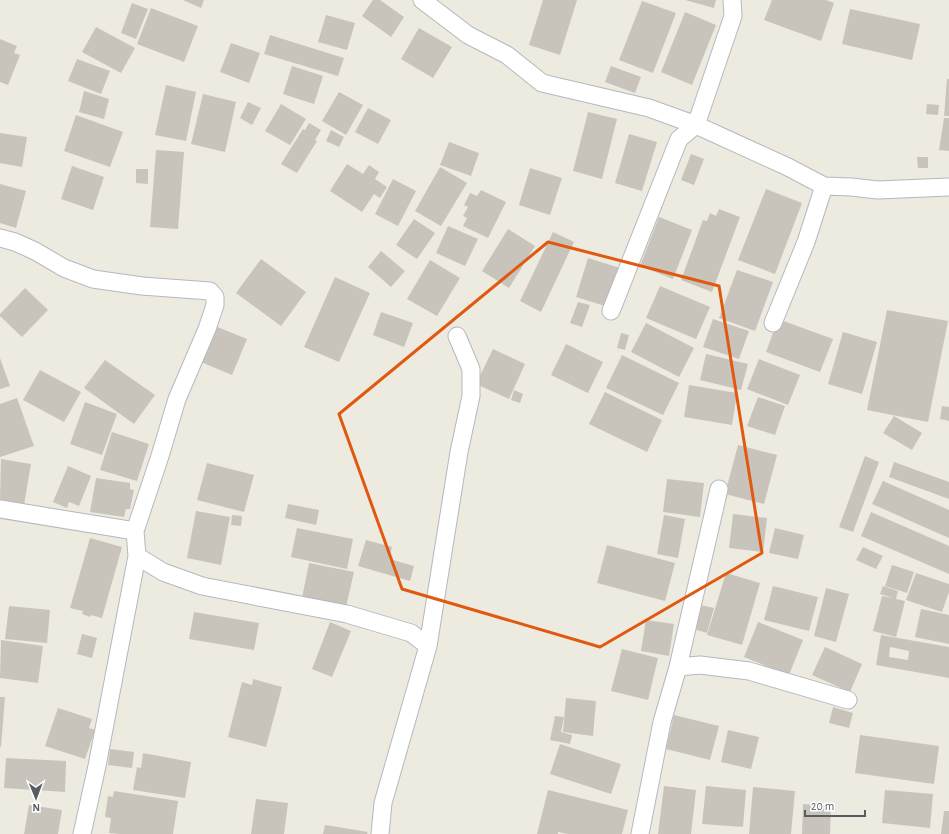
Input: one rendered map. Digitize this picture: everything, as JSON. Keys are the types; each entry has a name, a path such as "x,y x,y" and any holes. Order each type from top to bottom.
{"street":[{"path":"422,0 468,35 507,55 542,83 649,108 696,125 788,167 824,186 878,190 949,186"},
{"path":"612,311 679,139 696,125 733,16 732,0"},
{"path":"773,323 806,242 824,186"},
{"path":"0,238 15,242 35,251 64,268 93,279 142,286 210,291 216,297 207,329 177,399 135,531 137,556 97,766 82,834"},
{"path":"380,834 383,803 428,646 459,452 471,396 471,368 457,336"},
{"path":"640,834 662,722 678,667 719,489"},
{"path":"0,509 135,531"},
{"path":"137,556 163,572 202,586 347,614 411,633 428,646"},
{"path":"678,667 700,665 749,671 848,700"}],"highlighted area":[{"path":"548,242 719,286 762,553 600,647 402,589 339,414"}],"building":[{"path":"183,0 204,0 201,8"},
{"path":"373,0 380,0 404,17 391,37 362,16"},
{"path":"543,0 577,0 560,55 529,45"},
{"path":"685,0 716,0 714,8"},
{"path":"772,0 826,0 834,3 821,41 764,20"},
{"path":"642,1 676,13 653,73 619,60"},
{"path":"132,3 148,9 136,39 121,33"},
{"path":"151,8 198,26 184,62 137,44"},
{"path":"850,9 920,24 912,60 842,44"},
{"path":"685,12 716,25 692,85 661,72"},
{"path":"326,15 355,23 347,50 318,42"},
{"path":"96,27 135,48 121,73 82,52"},
{"path":"419,28 452,47 433,78 401,59"},
{"path":"270,35 344,58 338,76 264,54"},
{"path":"0,39 17,46 14,53 20,55 8,85 0,82"},
{"path":"231,43 260,53 249,83 220,72"},
{"path":"77,59 110,71 101,94 68,81"},
{"path":"292,66 323,76 314,104 283,94"},
{"path":"611,66 641,77 635,93 605,82"},
{"path":"947,79 949,79 949,116 944,116"},
{"path":"166,85 196,92 186,141 155,135"},
{"path":"84,91 109,99 104,119 79,112"},
{"path":"339,92 363,105 346,135 322,121"},
{"path":"203,94 236,102 225,152 191,144"},
{"path":"248,102 261,108 252,125 240,118"},
{"path":"281,104 306,119 290,145 265,131"},
{"path":"927,104 939,105 938,115 926,114"},
{"path":"368,108 391,120 378,144 355,132"},
{"path":"588,112 617,119 602,179 573,171"},
{"path":"76,115 123,132 110,167 64,151"},
{"path":"944,118 949,118 949,151 939,150"},
{"path":"309,123 321,130 315,140 317,141 297,173 281,164 303,129 305,130"},
{"path":"331,130 344,137 339,147 326,141"},
{"path":"0,133 27,137 22,167 0,163"},
{"path":"629,134 657,142 642,191 615,183"},
{"path":"449,142 479,153 471,176 440,165"},
{"path":"156,150 184,152 178,229 150,227"},
{"path":"691,154 704,159 694,185 681,180"},
{"path":"917,157 928,157 928,168 918,168"},
{"path":"347,164 363,174 369,165 379,172 375,179 387,187 380,198 374,194 362,212 330,191"},
{"path":"72,166 104,177 93,210 61,199"},
{"path":"440,167 467,183 441,226 415,211"},
{"path":"530,168 562,178 550,215 519,205"},
{"path":"136,169 148,169 148,184 136,183"},
{"path":"393,179 416,191 398,226 375,214"},
{"path":"0,184 26,191 16,228 0,223"},
{"path":"766,189 802,203 775,274 738,260"},
{"path":"481,190 506,202 488,238 463,226 467,218 463,216 468,207 464,205 470,193 477,196"},
{"path":"719,209 740,217 712,292 681,280 703,220 707,221 710,213 716,216"},
{"path":"659,217 692,230 673,279 640,266"},
{"path":"414,219 435,233 417,259 396,245"},
{"path":"448,226 478,239 465,266 436,253"},
{"path":"508,229 535,246 509,288 482,271"},
{"path":"553,232 574,242 541,312 520,301"},
{"path":"381,251 405,271 391,287 368,267"},
{"path":"588,258 620,268 608,307 576,297"},
{"path":"261,259 306,292 281,326 236,293"},
{"path":"430,260 460,278 437,316 407,299"},
{"path":"737,270 773,282 755,331 719,318"},
{"path":"335,277 370,293 339,362 304,347"},
{"path":"660,286 710,307 696,339 646,318"},
{"path":"25,288 48,310 22,337 0,316 0,314"},
{"path":"578,302 590,305 582,327 570,323"},
{"path":"887,310 948,321 928,422 867,410"},
{"path":"381,312 413,323 404,347 373,335"},
{"path":"713,319 749,331 739,359 703,347"},
{"path":"778,319 833,339 820,372 766,352"},
{"path":"646,323 694,348 679,377 631,352"},
{"path":"215,326 247,339 232,375 201,362"},
{"path":"843,332 877,342 862,394 828,384"},
{"path":"621,333 629,335 625,350 617,348"},
{"path":"566,344 603,362 588,393 551,375"},
{"path":"493,349 525,364 509,399 476,384"},
{"path":"706,354 748,364 741,390 700,380"},
{"path":"622,355 679,383 663,415 606,388"},
{"path":"0,358 10,386 0,389"},
{"path":"759,359 800,375 788,405 747,389"},
{"path":"105,360 155,395 134,424 84,388"},
{"path":"40,370 81,392 64,422 23,400"},
{"path":"689,385 737,393 732,425 684,417"},
{"path":"514,390 523,394 520,403 511,400"},
{"path":"605,392 662,420 647,452 589,424"},
{"path":"758,397 785,406 775,435 747,426"},
{"path":"17,398 34,446 0,457 0,404"},
{"path":"85,402 117,414 102,455 70,444"},
{"path":"942,406 949,407 949,421 940,419"},
{"path":"894,416 922,433 912,450 883,433"},
{"path":"112,432 149,444 137,481 100,470"},
{"path":"738,445 777,455 764,504 725,494"},
{"path":"865,456 879,462 853,532 839,527"},
{"path":"1,459 31,464 24,505 0,500"},
{"path":"894,462 949,482 949,499 889,477"},
{"path":"207,463 254,475 244,512 197,500"},
{"path":"68,466 91,476 79,506 69,502 67,508 53,502"},
{"path":"96,478 130,483 130,489 134,490 130,509 126,509 124,517 90,512"},
{"path":"667,479 704,483 700,517 663,512"},
{"path":"883,481 949,510 949,538 872,504"},
{"path":"288,504 319,510 316,525 285,518"},
{"path":"196,511 230,517 221,565 187,558"},
{"path":"871,512 949,546 949,574 861,536"},
{"path":"733,514 767,518 763,552 729,548"},
{"path":"232,515 242,516 241,526 231,525"},
{"path":"664,515 685,519 678,558 657,554"},
{"path":"297,528 353,539 347,569 291,557"},
{"path":"775,528 804,535 798,559 769,553"},
{"path":"90,538 122,547 102,618 91,615 90,617 82,614 83,611 70,608"},
{"path":"366,540 392,547 389,559 414,566 410,581 358,566"},
{"path":"607,545 675,563 665,601 597,583"},
{"path":"863,547 883,556 876,569 856,560"},
{"path":"309,563 354,572 346,607 302,598"},
{"path":"892,565 914,572 907,593 885,586"},
{"path":"726,573 760,583 742,645 707,635"},
{"path":"916,573 949,584 949,592 942,612 906,600"},
{"path":"773,586 818,597 809,631 764,620"},
{"path":"883,586 898,591 896,599 905,601 896,637 873,631 882,596 894,598 880,594"},
{"path":"826,588 849,594 836,642 814,636"},
{"path":"696,604 714,608 707,633 690,628"},
{"path":"9,606 50,610 47,643 5,639"},
{"path":"921,609 949,615 949,644 915,637"},
{"path":"194,612 259,623 254,650 189,639"},
{"path":"646,620 674,624 669,656 641,651"},
{"path":"330,622 351,631 332,677 312,669"},
{"path":"758,622 803,640 789,675 744,657"},
{"path":"82,634 97,638 92,658 77,654"},
{"path":"881,635 949,647 949,678 876,665","holes":["890,647 909,651 908,660 889,657"]},
{"path":"1,640 43,646 38,683 0,678"},
{"path":"825,647 862,664 850,692 812,675"},
{"path":"622,649 658,658 648,700 611,691"},
{"path":"253,679 282,687 266,747 228,737 242,682 252,685"},
{"path":"0,697 5,697 1,747 0,747"},
{"path":"566,698 596,701 593,736 563,732"},
{"path":"833,707 853,713 849,728 829,723"},
{"path":"58,708 92,719 89,728 95,730 85,759 45,746"},
{"path":"674,715 719,726 710,760 666,749"},
{"path":"555,716 564,717 561,732 572,735 570,744 550,740"},
{"path":"728,730 759,737 751,769 721,762"},
{"path":"860,735 939,746 934,784 855,773"},
{"path":"560,744 621,764 611,794 550,774"},
{"path":"110,749 134,752 132,768 108,765"},
{"path":"143,753 191,762 185,798 133,790 137,767 141,768"},
{"path":"6,758 66,761 65,792 4,788"},
{"path":"664,786 696,790 691,834 658,834"},
{"path":"706,786 746,790 743,827 702,824"},
{"path":"753,787 795,791 791,834 749,834"},
{"path":"548,790 628,810 622,834 568,834 558,832 558,834 537,834"},
{"path":"885,790 933,794 930,828 882,823"},
{"path":"114,791 178,801 173,834 109,833 111,818 105,817 108,796 113,797"},
{"path":"256,799 288,803 284,834 251,834"},
{"path":"803,804 831,806 830,834 802,834"},
{"path":"29,805 62,810 58,834 24,834"},
{"path":"944,811 949,811 949,834 941,834"},
{"path":"325,825 368,832 367,834 323,834"}]}
